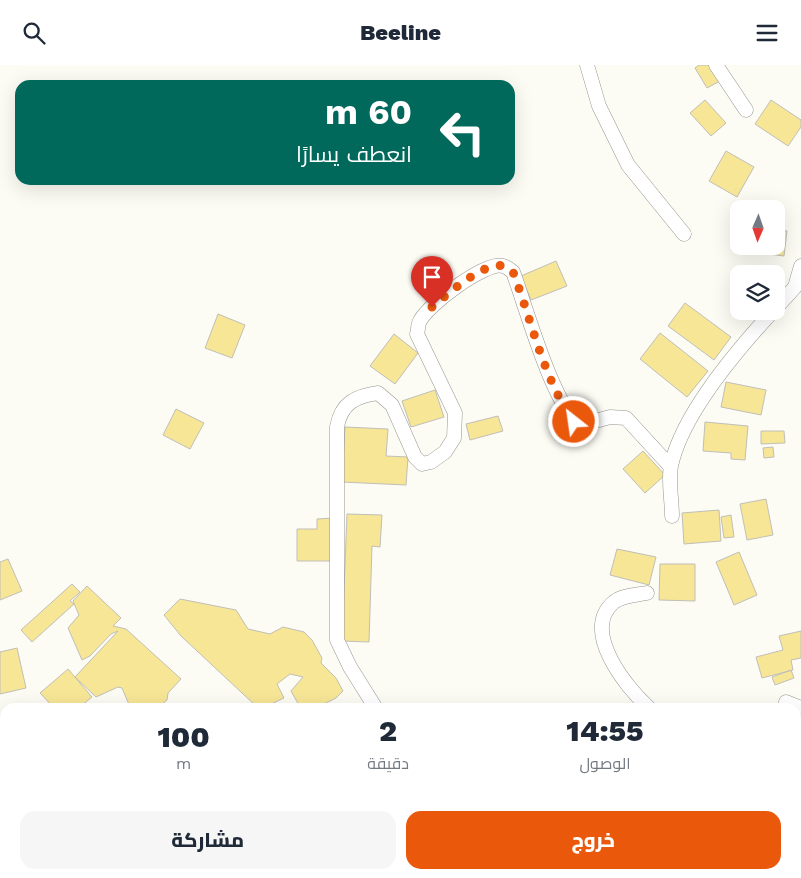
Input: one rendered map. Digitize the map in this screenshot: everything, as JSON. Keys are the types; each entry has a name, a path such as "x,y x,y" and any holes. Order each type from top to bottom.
{"street":[{"path":"587,65 599,106 628,165 684,234"},
{"path":"716,65 746,110"},
{"path":"372,703 350,667 338,639 337,427 342,409 363,395 378,393 392,405 415,457 422,464 431,462 445,452 454,438 455,413 417,334 419,322 432,307 478,272 495,266 504,266 513,272 539,348 565,409 574,422 581,425 610,417 626,418 671,467"},
{"path":"785,299 796,287 801,266"},
{"path":"672,516 671,467 689,418 725,369 766,320"},
{"path":"643,703 634,695 617,672 607,649 603,628 607,612 614,603 648,593"}],"building":[{"path":"699,65 710,65 720,81 707,88 695,68"},
{"path":"705,100 726,123 711,136 690,113"},
{"path":"771,100 801,120 801,127 788,146 755,124"},
{"path":"726,151 754,167 737,197 709,181"},
{"path":"785,231 787,231 785,248"},
{"path":"556,261 567,286 531,300 521,276"},
{"path":"685,303 731,337 714,360 668,326"},
{"path":"218,314 245,325 232,358 205,348"},
{"path":"660,333 708,371 687,397 640,359"},
{"path":"394,334 418,353 395,384 370,366"},
{"path":"726,382 766,390 761,415 721,407"},
{"path":"435,390 444,417 411,427 402,401"},
{"path":"176,409 204,423 190,449 163,435"},
{"path":"498,416 503,431 470,440 466,424"},
{"path":"705,422 748,426 745,460 731,459 731,453 703,451"},
{"path":"345,427 388,429 386,456 408,457 406,485 342,482"},
{"path":"761,431 784,431 785,443 761,444"},
{"path":"773,447 774,457 764,458 763,448"},
{"path":"643,451 665,475 645,493 623,469"},
{"path":"766,499 773,535 747,540 740,504"},
{"path":"719,510 721,541 684,544 682,513"},
{"path":"347,514 382,515 380,547 372,546 369,642 342,641"},
{"path":"731,515 734,537 724,538 721,517"},
{"path":"333,518 333,561 297,561 297,529 317,529 317,519"},
{"path":"617,549 656,557 649,585 610,575"},
{"path":"739,552 757,595 734,605 716,562"},
{"path":"8,559 22,591 0,600 0,562"},
{"path":"660,564 695,564 695,601 659,600"},
{"path":"72,584 80,592 70,601 74,604 32,642 21,630"},
{"path":"87,586 121,618 113,626 126,629 181,679 168,693 167,700 164,703 128,703 122,688 118,687 96,697 75,677 118,631 111,634 90,656 82,660 68,628 79,615 73,601"},
{"path":"180,599 236,610 248,629 270,634 283,627 304,632 312,640 322,658 321,663 336,678 343,691 336,698 326,703 298,703 291,691 303,677 290,674 277,684 284,698 273,703 253,703 181,636 164,615"},
{"path":"801,631 801,658 791,660 793,670 762,678 756,657 783,650 779,636"},
{"path":"17,648 26,688 0,694 0,652"},
{"path":"68,669 92,697 85,703 49,703 40,693"},
{"path":"791,670 794,678 775,685 772,677"}],"route":[{"path":"432,307 478,272 495,266 504,266 513,272 539,348 565,409 574,422"}]}
